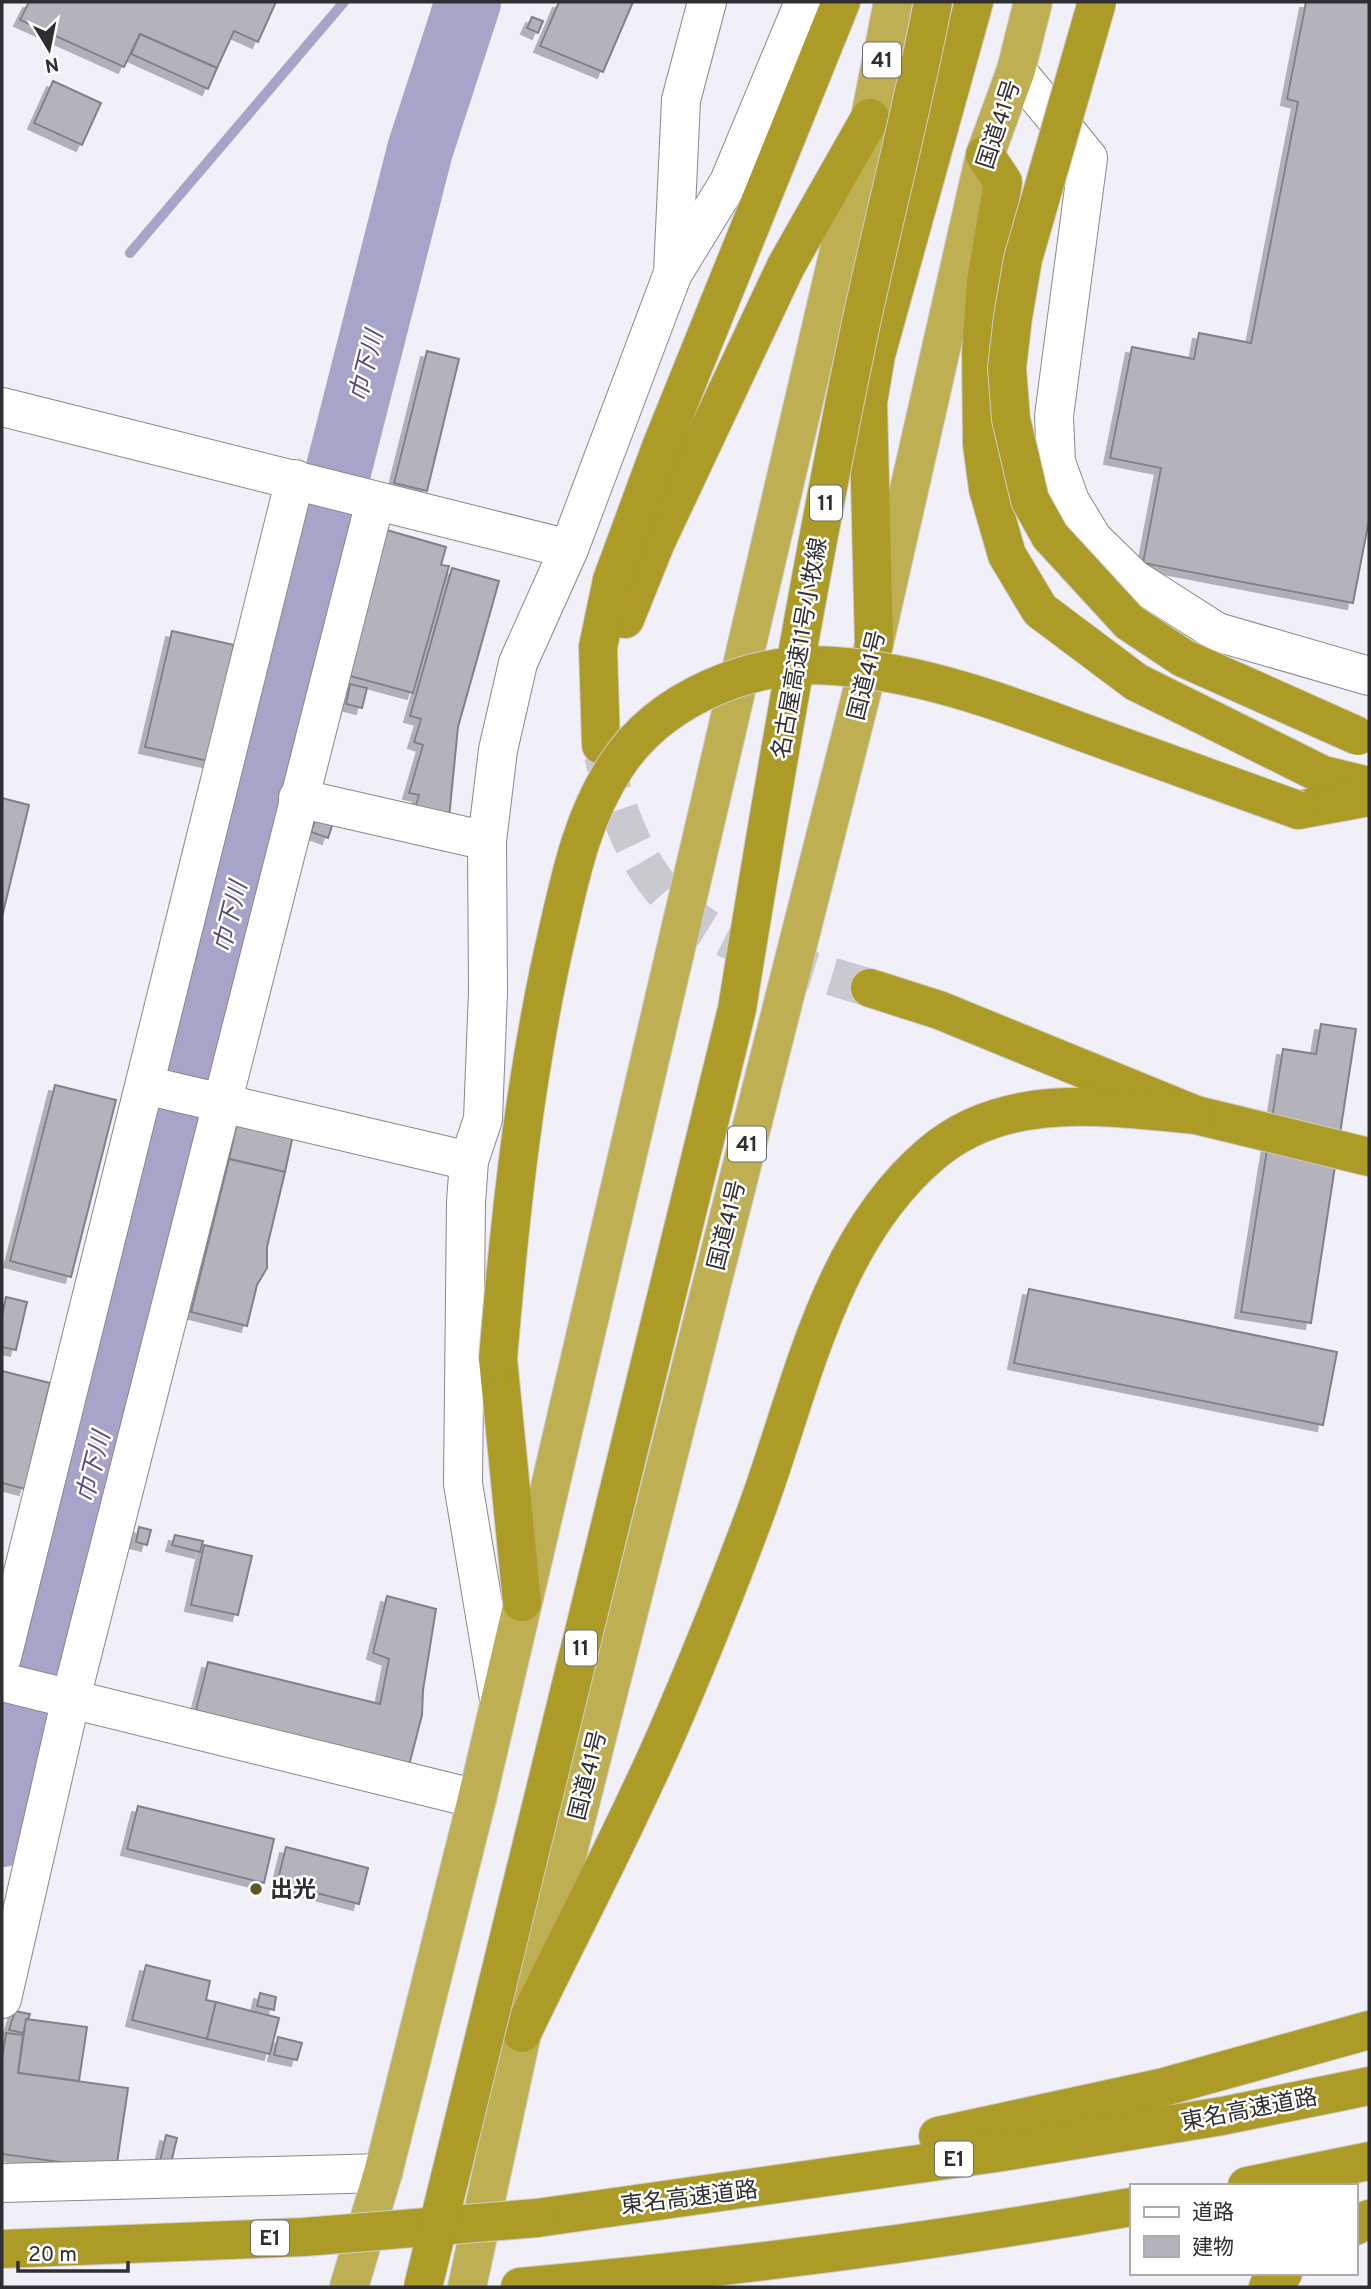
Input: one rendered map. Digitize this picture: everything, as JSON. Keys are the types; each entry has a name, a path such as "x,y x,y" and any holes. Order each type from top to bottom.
{"highway":[{"path":"841,2 661,447 612,580 598,647 600,729 619,635 656,541 786,266 870,118"},
{"name":"41","path":"349,2287 383,2173 477,1799 870,118 893,2"},
{"name":"名古屋高速11号小牧線","path":"423,2287 737,1009 771,798 857,341 914,102 933,2"},
{"path":"874,644 868,402 876,355 974,2"},
{"name":"国道41号","path":"467,2287 522,2032 874,644 985,155 1016,70 1033,2"},
{"path":"1097,2 1023,259 1013,317 1007,368 1011,419 1030,500 1050,536 1129,622 1183,658 1363,745"},
{"path":"985,155 1003,182 986,281 981,353 982,444 996,522 1007,555 1040,610 1136,682 1323,775 1369,786"},
{"path":"522,1602 499,1359 510,1203 541,1002 575,858 592,806 617,763 647,729 683,702 735,678 789,668 832,666 887,673 969,693 1298,810 1369,797"},
{"path":"870,988 939,1010 1196,1115"},
{"path":"522,2032 667,1734 755,1516 829,1305 859,1244 892,1195 931,1154 971,1127 1016,1111 1060,1107 1110,1107 1196,1115 1369,1157"},
{"path":"576,2211 1151,2090 1369,2030"},
{"name":"東名高速道路","path":"2,2249 304,2237 537,2218 996,2153 1222,2116 1369,2086"},
{"path":"1257,2184 1369,2161"},
{"path":"520,2287 1013,2228 1130,2207"},
{"path":"1268,2287 1281,2275"}],"street":[{"path":"673,273 681,100 707,2"},
{"path":"499,1699 463,1484 469,1161 483,1119 488,992 487,841 498,750 518,663 569,549 673,273 729,182 804,2"},
{"path":"1016,70 1088,158 1054,416 1056,462 1070,501 1093,539 1134,579 1217,632 1369,676"},
{"path":"2,408 569,549"},
{"path":"2,1657 295,479"},
{"path":"2,1999 71,1698 375,502"},
{"path":"298,798 487,841"},
{"path":"145,1084 469,1161"},
{"path":"2,1682 477,1799"},
{"path":"2,2183 383,2173"}],"building":[{"path":"29,2 276,2 258,42 234,31 217,68 140,34 124,67 20,20"},
{"path":"559,2 633,2 603,72 540,46"},
{"path":"1306,2 1369,2 1369,520 1353,603 1143,563 1161,468 1110,458 1132,347 1194,359 1199,333 1251,343 1298,102 1287,99"},
{"path":"532,17 543,21 538,33 527,28"},
{"path":"140,34 217,68 208,89 131,54"},
{"path":"53,81 101,103 82,145 34,123"},
{"path":"427,351 459,359 427,491 394,483"},
{"path":"376,527 446,547 441,565 449,566 413,693 335,672"},
{"path":"452,568 499,581 458,727 449,818 415,808 419,795 409,793 423,745 414,742 421,719 410,716"},
{"path":"172,631 234,645 208,761 145,747"},
{"path":"350,684 367,688 362,708 346,704"},
{"path":"2,798 29,805 2,917"},
{"path":"316,818 333,823 328,838 311,832"},
{"path":"1321,1024 1356,1029 1311,1323 1241,1312 1283,1049 1316,1054"},
{"path":"55,1085 116,1100 71,1277 10,1261"},
{"path":"237,1123 293,1135 285,1172 229,1159"},
{"path":"229,1159 285,1172 267,1247 267,1268 257,1285 247,1326 191,1312"},
{"path":"1029,1289 1337,1352 1323,1425 1014,1363"},
{"path":"6,1297 27,1302 16,1350 2,1347 2,1316"},
{"path":"2,1371 50,1383 25,1489 2,1483"},
{"path":"139,1527 151,1530 147,1545 136,1542"},
{"path":"175,1535 203,1541 200,1552 172,1545"},
{"path":"204,1545 252,1556 238,1615 191,1605"},
{"path":"387,1596 436,1609 423,1690 422,1715 407,1773 196,1710 208,1662 380,1704 389,1659 373,1653"},
{"path":"138,1806 274,1839 264,1883 127,1849"},
{"path":"286,1847 368,1868 359,1904 277,1883"},
{"path":"146,1965 210,1981 206,2000 216,2002 207,2039 132,2020"},
{"path":"260,1993 276,1997 274,2010 257,2006"},
{"path":"216,2002 279,2018 270,2054 207,2039"},
{"path":"15,2011 30,2014 23,2033 9,2030"},
{"path":"26,2019 87,2027 79,2081 18,2073"},
{"path":"6,2033 23,2035 18,2073 128,2088 116,2170 2,2154 2,2059"},
{"path":"278,2037 302,2043 297,2060 274,2055"},
{"path":"166,2135 177,2138 171,2163 160,2161"}],"waterway":[{"path":"130,253 344,2"},
{"name":"巾下川","path":"2,1834 235,906 339,468 420,150 468,2"}],"tunnel":[{"path":"603,755 620,813 640,858 665,893 694,919 728,940 768,956 870,988"}],"place":[{"name":"出光","path":"256,1889"}]}
